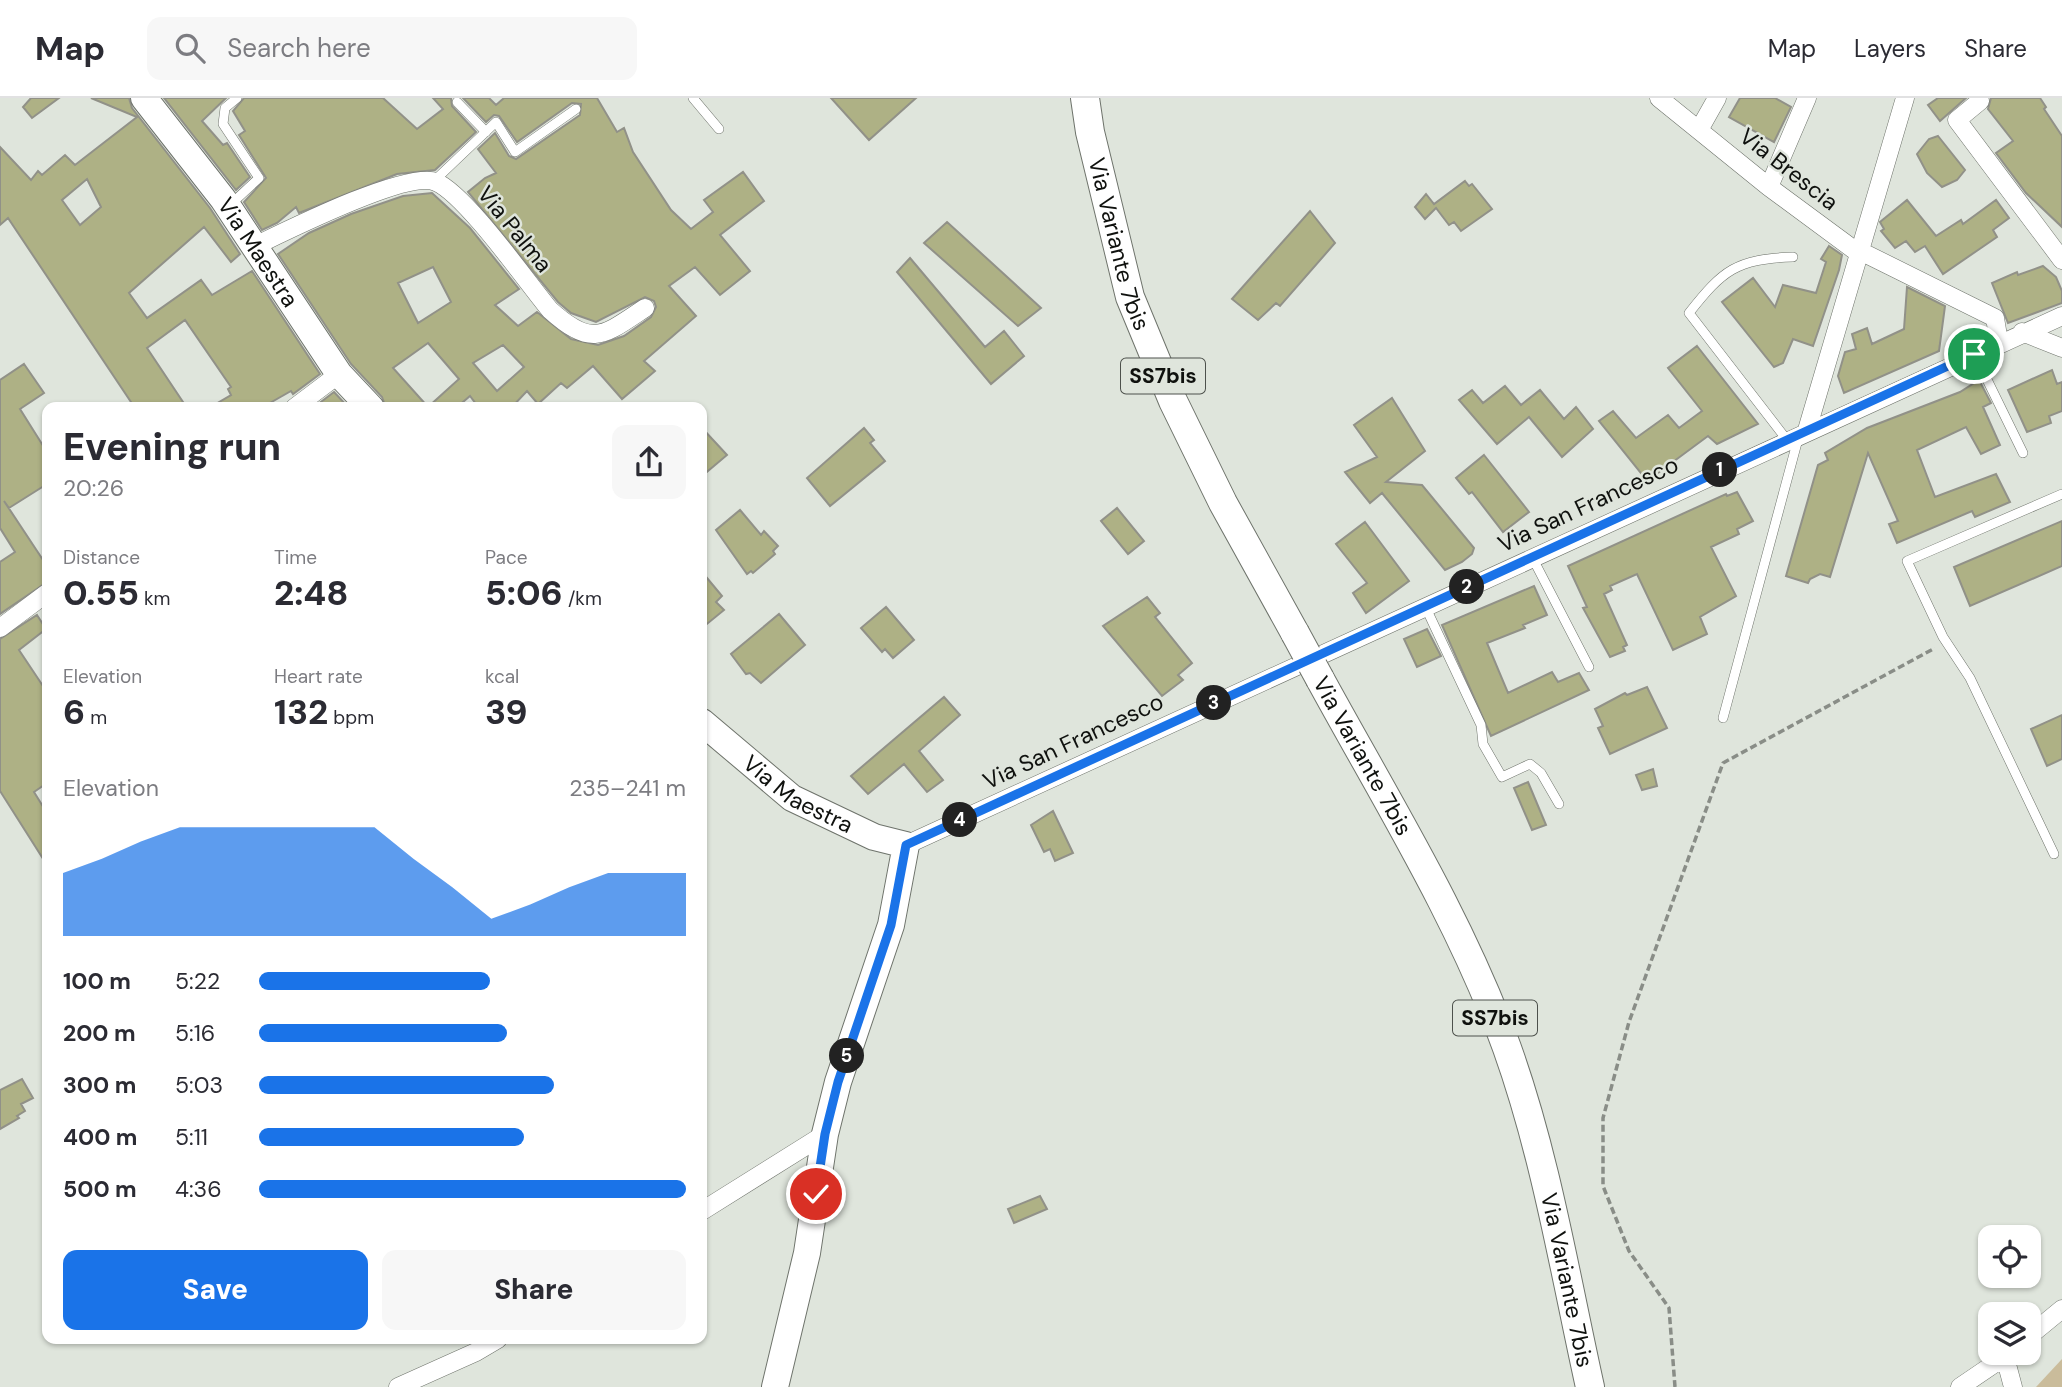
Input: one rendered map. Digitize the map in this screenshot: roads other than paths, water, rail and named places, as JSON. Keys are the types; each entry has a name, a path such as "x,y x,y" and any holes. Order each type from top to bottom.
{"main road":[{"name":"Via Variante 7bis","path":"1085,98 1090,132 1130,297 1173,401 1223,503 1466,946 1507,1049 1540,1155 1590,1387"}],"street":[{"name":"Via Maestra","path":"144,98 228,206 339,374 365,402"},
{"name":"Via Brescia","path":"1659,98 1769,187 1857,251 1995,318 1999,342"},
{"path":"1699,130 1717,98"},
{"path":"1769,187 1807,98"},
{"path":"1797,435 1905,98"},
{"path":"1980,101 1957,120 2062,260"},
{"path":"255,246 378,192 417,181 434,181"},
{"name":"Via Palma","path":"434,181 462,202 550,310 567,326 594,337 604,335 645,308"},
{"name":"Via San Francesco","path":"906,845 1999,342 2062,316"},
{"path":"2021,332 2062,348"},
{"path":"302,402 339,374"},
{"path":"0,628 42,597"},
{"name":"Via Maestra","path":"707,726 792,798 874,837 906,845"},
{"path":"775,1387 807,1253 825,1134 838,1082 891,925 906,845"},
{"path":"707,1208 825,1134"},
{"path":"2041,1326 2062,1309"},
{"path":"398,1387 490,1344"},
{"path":"1960,1387 1993,1365"},
{"path":"2010,1365 2013,1387"}],"lane":[{"path":"228,206 259,178 223,124 225,108 237,98"},
{"path":"693,98 719,129"},
{"path":"457,102 486,132"},
{"path":"434,181 496,122 515,152 576,109"},
{"path":"1723,718 1797,435 1689,313 1729,269 1765,258 1793,257"},
{"path":"1974,354 2023,453"},
{"path":"2054,854 1970,678 1947,642 1907,561 2062,494"},
{"path":"1532,557 1589,667"},
{"path":"1425,606 1481,725 1483,744 1502,777 1530,764 1541,772 1559,804"}]}
